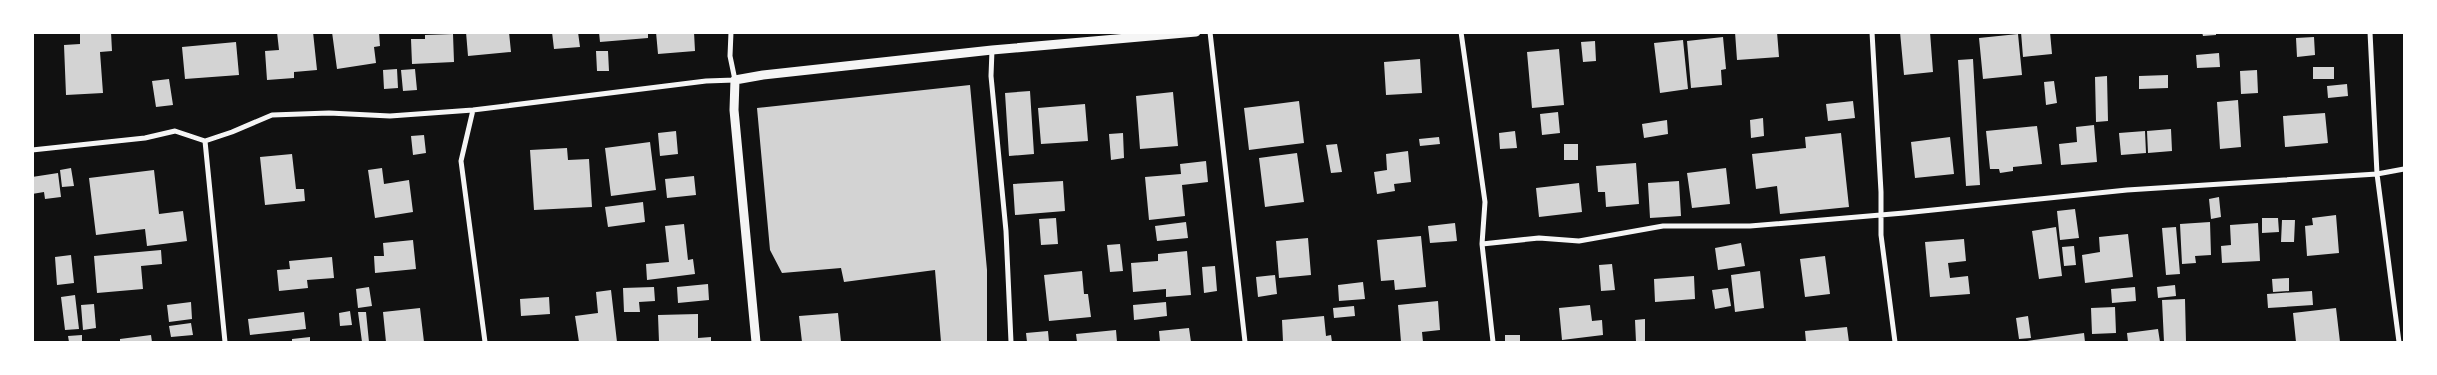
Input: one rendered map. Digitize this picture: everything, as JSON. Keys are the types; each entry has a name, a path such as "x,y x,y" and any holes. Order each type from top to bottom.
{"street":[{"path":"731,32 730,56 735,80 734,110 756,342"},
{"path":"32,150 145,138 175,131 205,141 272,115 329,112 390,116 473,110 706,81 735,80 763,75 992,50 1196,32"},
{"path":"1210,32 1245,342"},
{"path":"1461,32 1485,202 1482,244 1493,342"},
{"path":"1872,32 1881,235 1895,342"},
{"path":"2370,32 2377,174 2399,342"},
{"path":"992,50 991,76 1006,231 1011,342"},
{"path":"473,110 461,161 485,342"},
{"path":"205,141 225,342"},
{"path":"1482,244 1539,238 1579,241 1662,226 1750,226 1881,215 2127,190 2377,174 2404,169"}],"building":[{"path":"111,32 112,51 100,52 103,93 66,95 64,45 80,44 80,33"},
{"path":"277,32 313,32 317,70 294,72 294,78 267,80 265,51 279,50"},
{"path":"332,32 379,32 380,46 374,47 376,63 337,69"},
{"path":"466,32 509,32 511,52 468,56"},
{"path":"552,32 578,32 580,47 554,49"},
{"path":"599,32 648,32 648,38 600,42"},
{"path":"656,32 694,32 695,51 658,54"},
{"path":"1735,32 1777,32 1779,57 1737,60"},
{"path":"1900,32 1930,32 1933,72 1904,75"},
{"path":"2021,32 2050,32 2052,54 2023,57"},
{"path":"2202,32 2216,32 2216,35 2203,36"},
{"path":"453,34 454,62 412,64 411,39 425,39 425,35"},
{"path":"2018,34 2022,75 1983,79 1979,38"},
{"path":"1723,37 1726,69 1721,70 1722,85 1691,88 1687,41"},
{"path":"2314,37 2315,55 2297,57 2296,38"},
{"path":"1683,40 1688,89 1660,93 1654,43"},
{"path":"1595,41 1596,61 1583,62 1581,42"},
{"path":"236,42 239,75 185,79 182,47"},
{"path":"1559,49 1564,105 1532,108 1527,52"},
{"path":"596,51 608,51 609,71 597,71"},
{"path":"2219,53 2220,67 2197,68 2196,55"},
{"path":"1420,59 1422,93 1386,95 1384,62"},
{"path":"1973,59 1980,185 1966,186 1958,60"},
{"path":"2313,67 2334,67 2334,79 2313,79"},
{"path":"397,69 398,88 384,89 383,70"},
{"path":"415,69 417,90 403,91 401,70"},
{"path":"2257,70 2258,93 2241,94 2240,71"},
{"path":"2168,75 2168,88 2139,89 2139,76"},
{"path":"2107,76 2108,121 2096,122 2095,77"},
{"path":"169,79 173,105 156,107 152,81"},
{"path":"2054,81 2057,103 2046,105 2044,82"},
{"path":"2347,84 2348,96 2328,98 2327,86"},
{"path":"970,85 987,270 987,342 941,342 935,270 844,282 841,268 782,273 770,250 757,108"},
{"path":"1030,91 1034,154 1009,156 1005,93"},
{"path":"1173,92 1178,146 1140,149 1136,96"},
{"path":"2238,100 2241,147 2220,149 2217,102"},
{"path":"1299,101 1304,143 1249,150 1244,108"},
{"path":"1853,101 1855,118 1828,121 1826,104"},
{"path":"1085,104 1088,141 1041,144 1038,108"},
{"path":"1558,112 1560,133 1542,135 1540,114"},
{"path":"2325,113 2328,143 2285,147 2283,116"},
{"path":"1763,118 1764,136 1751,138 1750,120"},
{"path":"1667,120 1668,134 1644,138 1642,124"},
{"path":"2094,125 2097,162 2061,165 2059,144 2077,142 2076,127"},
{"path":"2037,126 2042,164 2013,167 2013,171 2000,173 1999,169 1990,169 1986,131"},
{"path":"2171,129 2172,151 2148,153 2147,131"},
{"path":"676,131 678,154 660,156 658,133"},
{"path":"1515,131 1517,148 1500,149 1499,133"},
{"path":"2145,131 2146,153 2121,155 2119,133"},
{"path":"1123,133 1124,158 1111,160 1109,134"},
{"path":"1841,133 1849,207 1780,214 1777,186 1756,189 1752,154 1806,148 1805,137"},
{"path":"424,135 426,153 413,155 411,136"},
{"path":"1439,137 1440,144 1420,146 1419,139"},
{"path":"1950,137 1954,174 1915,178 1911,142"},
{"path":"650,142 656,190 611,196 605,148"},
{"path":"1337,144 1342,172 1331,173 1326,145"},
{"path":"1564,144 1578,144 1578,160 1564,160"},
{"path":"567,148 568,160 589,159 592,207 534,210 530,150"},
{"path":"1408,151 1411,182 1394,184 1395,191 1377,194 1374,172 1387,170 1386,154"},
{"path":"1297,153 1304,202 1265,207 1259,158"},
{"path":"292,154 296,189 304,189 305,201 265,205 260,157"},
{"path":"1206,161 1208,182 1182,185 1185,216 1149,220 1145,177 1181,174 1180,164"},
{"path":"1636,163 1639,204 1606,207 1605,192 1598,192 1596,166"},
{"path":"71,168 74,186 62,187 60,170"},
{"path":"382,168 384,184 409,180 413,212 375,218 368,170"},
{"path":"1726,168 1730,204 1692,208 1687,173"},
{"path":"154,170 159,214 183,211 187,241 147,246 145,229 96,235 89,178"},
{"path":"58,173 61,197 45,199 44,192 32,194 32,177"},
{"path":"694,176 696,195 667,198 665,179"},
{"path":"1063,181 1065,211 1015,215 1013,184"},
{"path":"1679,181 1681,216 1650,218 1648,183"},
{"path":"1579,183 1582,212 1539,217 1536,188"},
{"path":"2219,197 2221,217 2211,219 2209,199"},
{"path":"643,202 645,222 608,227 605,207"},
{"path":"2075,209 2079,238 2060,240 2057,211"},
{"path":"2336,215 2339,253 2307,256 2305,226 2313,225 2312,218"},
{"path":"1056,218 1058,244 1041,245 1039,219"},
{"path":"2262,218 2278,218 2279,232 2262,233"},
{"path":"2282,220 2295,220 2294,242 2281,242"},
{"path":"1186,222 1188,238 1157,241 1155,226"},
{"path":"2210,222 2211,255 2195,256 2196,263 2182,264 2180,224"},
{"path":"1455,223 1457,241 1430,243 1428,226"},
{"path":"2258,223 2260,261 2222,263 2221,246 2231,245 2230,225"},
{"path":"684,224 688,260 693,259 695,274 647,280 646,264 669,262 665,226"},
{"path":"2056,227 2062,276 2039,279 2032,231"},
{"path":"2176,227 2180,274 2166,275 2162,228"},
{"path":"2128,234 2133,277 2085,283 2082,255 2100,252 2099,237"},
{"path":"1421,236 1426,287 1395,290 1394,280 1381,281 1377,240"},
{"path":"1308,238 1311,275 1279,278 1276,241"},
{"path":"1964,239 1966,261 1948,263 1950,278 1968,276 1970,294 1930,297 1925,242"},
{"path":"413,240 416,269 375,273 374,256 384,256 383,243"},
{"path":"1741,243 1745,266 1718,270 1715,248"},
{"path":"1120,244 1123,271 1110,272 1107,245"},
{"path":"2074,246 2076,265 2064,266 2062,247"},
{"path":"161,250 162,264 141,266 143,289 97,293 94,256"},
{"path":"1187,251 1191,295 1166,297 1166,289 1133,292 1131,263 1158,261 1158,254"},
{"path":"71,255 74,283 57,285 55,257"},
{"path":"1825,256 1830,294 1805,297 1800,259"},
{"path":"332,257 334,278 307,280 308,288 279,291 277,270 290,269 289,261"},
{"path":"1612,264 1615,290 1601,291 1599,265"},
{"path":"1215,266 1217,291 1204,293 1202,267"},
{"path":"1082,271 1084,294 1088,294 1091,317 1049,321 1044,275"},
{"path":"1760,271 1764,308 1735,312 1731,275"},
{"path":"1275,275 1277,294 1258,297 1256,277"},
{"path":"1694,276 1695,299 1655,302 1654,279"},
{"path":"2289,278 2289,291 2273,292 2272,279"},
{"path":"1363,282 1365,299 1339,301 1338,285"},
{"path":"708,284 709,300 678,303 677,287"},
{"path":"2175,285 2176,296 2158,298 2157,287"},
{"path":"369,287 372,306 358,308 356,289"},
{"path":"654,287 655,301 639,302 640,312 624,312 623,288"},
{"path":"2135,287 2136,301 2112,303 2111,289"},
{"path":"1728,288 1731,306 1715,309 1712,290"},
{"path":"611,290 617,342 579,342 575,316 598,313 596,292"},
{"path":"2312,291 2313,305 2268,308 2267,294"},
{"path":"75,295 79,329 65,330 61,297"},
{"path":"549,297 550,314 521,316 520,299"},
{"path":"2185,299 2186,342 2164,342 2162,300"},
{"path":"1438,301 1440,330 1422,332 1423,342 1401,342 1398,305"},
{"path":"191,302 192,319 169,322 167,305"},
{"path":"1166,302 1167,316 1134,320 1133,305"},
{"path":"94,304 96,328 83,330 81,305"},
{"path":"1590,305 1592,321 1602,320 1603,335 1562,340 1559,308"},
{"path":"1354,306 1355,316 1334,318 1333,308"},
{"path":"2115,307 2116,333 2092,334 2091,308"},
{"path":"420,308 424,342 386,342 383,312"},
{"path":"2336,308 2340,342 2296,342 2293,313"},
{"path":"350,311 352,325 340,326 339,313"},
{"path":"304,312 306,329 250,335 248,319"},
{"path":"358,312 366,312 369,342 362,342"},
{"path":"838,313 841,342 802,342 799,316"},
{"path":"698,314 698,338 711,337 711,342 659,342 658,315"},
{"path":"1324,316 1326,336 1331,335 1332,342 1283,342 1282,320"},
{"path":"2028,316 2031,338 2019,339 2016,318"},
{"path":"1645,319 1645,342 1636,342 1635,320"},
{"path":"191,323 193,335 171,337 169,326"},
{"path":"1847,327 1849,342 1806,342 1805,331"},
{"path":"1189,328 1191,342 1160,342 1159,331"},
{"path":"2158,329 2160,342 2128,342 2127,333"},
{"path":"1116,330 1117,342 1077,342 1076,334"},
{"path":"1048,331 1049,342 1027,342 1026,333"},
{"path":"2084,333 2085,342 2027,342 2027,341"},
{"path":"82,335 82,342 69,342 68,336"},
{"path":"151,335 152,342 120,342 120,339"},
{"path":"1505,335 1520,335 1520,342 1505,342"},
{"path":"310,337 310,342 292,342 292,339"}]}
